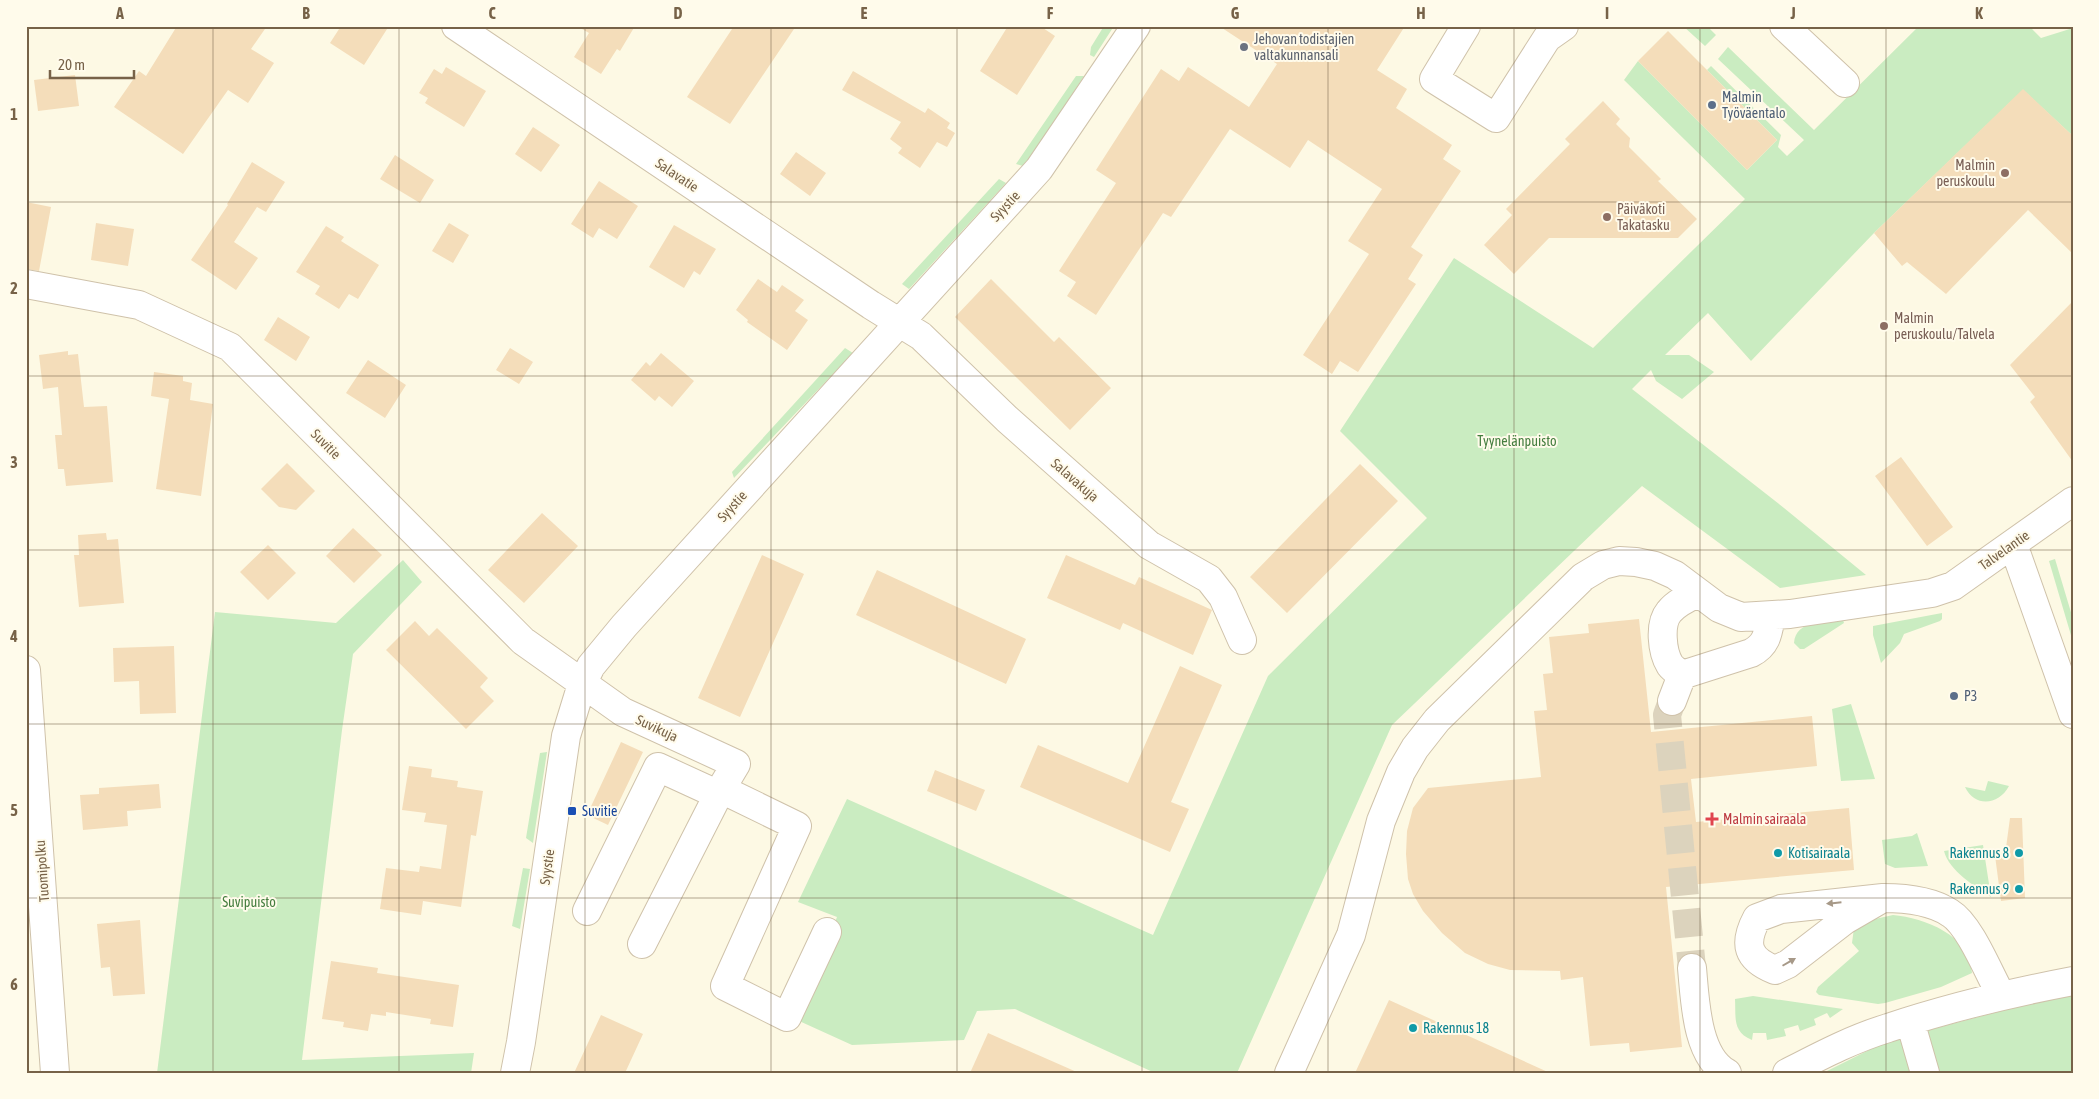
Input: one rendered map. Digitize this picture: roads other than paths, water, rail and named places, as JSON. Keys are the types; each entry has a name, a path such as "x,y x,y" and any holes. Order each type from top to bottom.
{"street":[{"name":"Salavatie","path":"456,26 898,322"},
{"name":"Syystie","path":"514,1073 521,1042 566,736 582,684 591,666 624,626 898,322 1039,169 1136,26"},
{"path":"1466,26 1434,79 1496,118 1546,38 1564,26"},
{"path":"1784,26 1845,83"},
{"name":"Suvitie","path":"26,284 139,305 230,347 524,641 582,684"},
{"name":"Salavakuja","path":"898,322 920,336 1007,419 1149,545 1209,579 1223,597 1242,640"},
{"name":"Talvelantie","path":"1289,1073 1351,935 1381,821 1400,772 1415,748 1437,720 1583,576 1602,565 1619,561 1656,566 1675,575 1719,608 1741,617 1771,616 1932,593 1953,586 2073,501"},
{"path":"2013,544 2073,714"},
{"path":"1682,675 1670,665 1665,652 1664,621 1669,612 1680,602 1698,593"},
{"path":"1682,675 1751,654 1766,641 1771,616"},
{"name":"Tuomipolku","path":"26,670 55,1073"},
{"path":"1672,701 1682,675"},
{"name":"Suvikuja","path":"582,684 623,712 736,764 720,792"},
{"path":"587,911 658,766 797,826 725,986 787,1017 826,932"},
{"path":"642,944 720,792"},
{"path":"1883,898 1898,898 1930,904 1951,913 1966,928 2001,995"},
{"path":"1692,968 1699,1028 1707,1050 1721,1070 1727,1073"},
{"path":"1787,1073 1837,1047 1886,1028 2001,995 2073,981"},
{"path":"1910,1021 1925,1073"}],"tunnel":[{"path":"1672,701 1667,715 1692,968"}],"place":[{"name":"Jehovan todistajien valtakunnansali","path":"1244,47"},
{"name":"Malmin Työväentalo","path":"1712,105"},
{"name":"Malmin peruskoulu","path":"2005,173"},
{"name":"Päiväkoti Takatasku","path":"1607,217"},
{"name":"Malmin peruskoulu/Talvela","path":"1884,326"},
{"name":"P3","path":"1954,696"},
{"name":"Suvitie","path":"572,811"},
{"name":"Malmin sairaala","path":"1712,819"},
{"name":"Kotisairaala","path":"1778,853"},
{"name":"Rakennus 8","path":"2019,853"},
{"name":"Rakennus 9","path":"2019,889"},
{"name":"Rakennus 18","path":"1413,1028"}],"park label":[{"name":"Tyynelänpuisto","path":"1517,441"},
{"name":"Suvipuisto","path":"249,902"}]}
